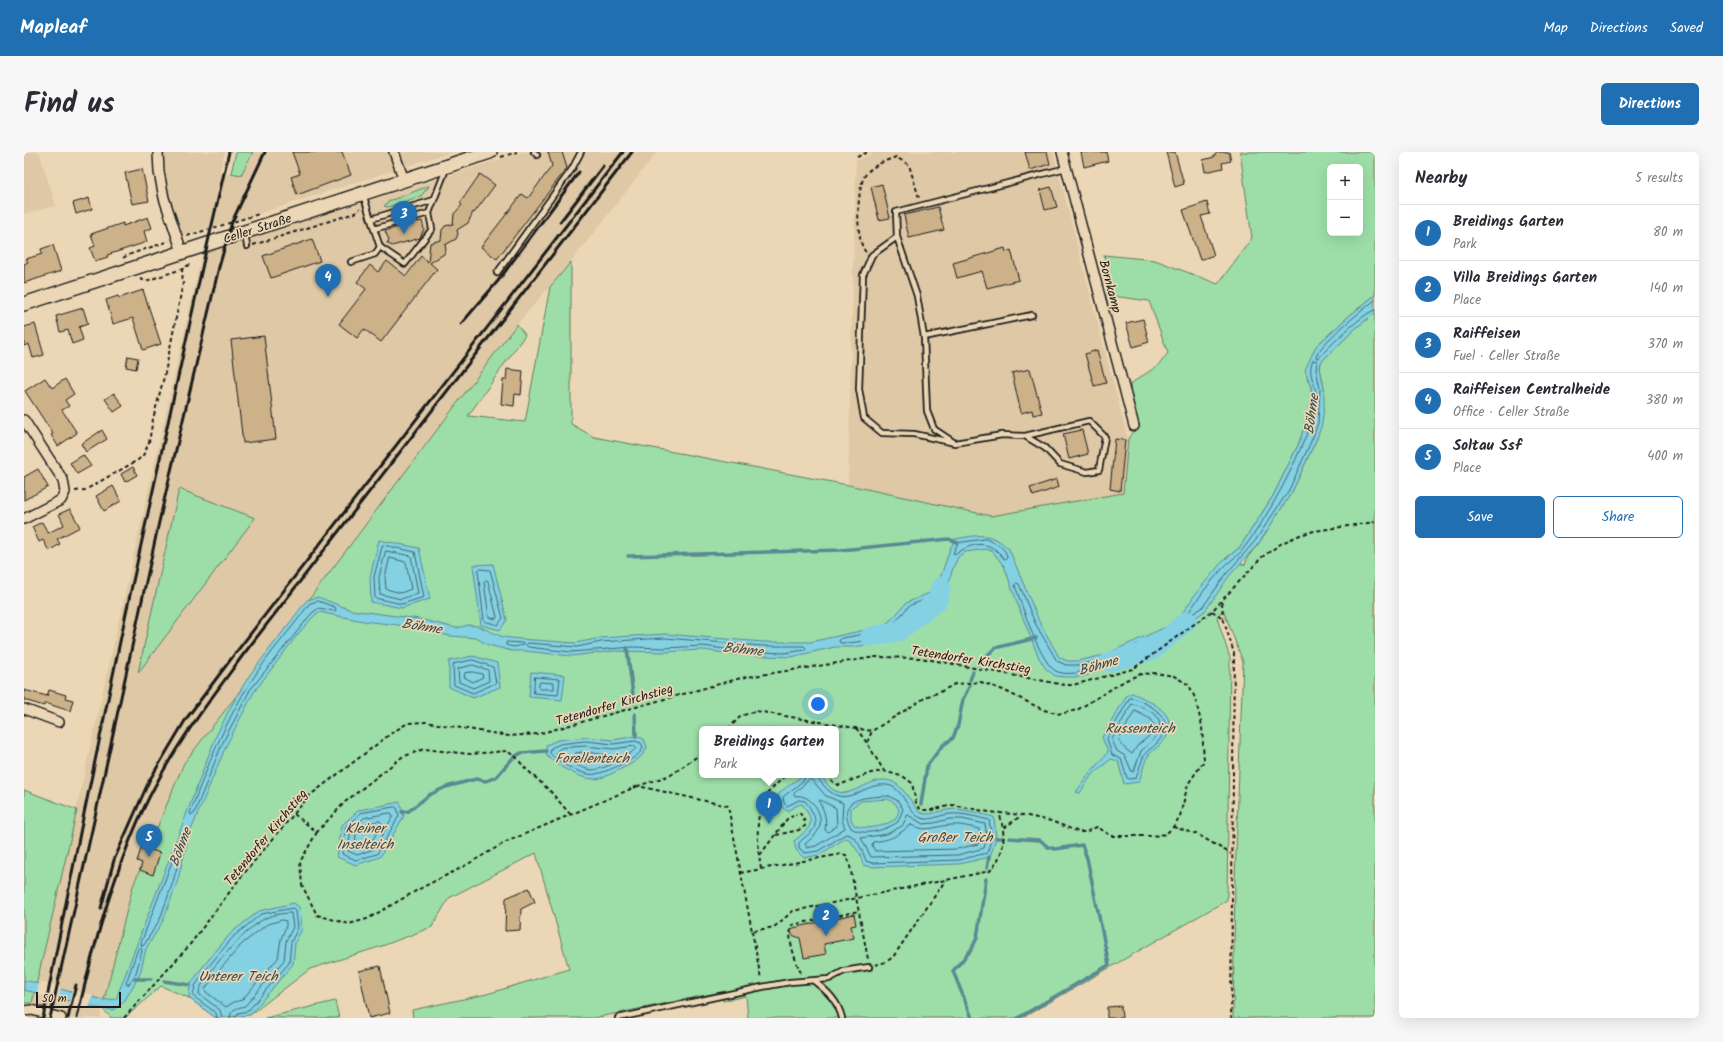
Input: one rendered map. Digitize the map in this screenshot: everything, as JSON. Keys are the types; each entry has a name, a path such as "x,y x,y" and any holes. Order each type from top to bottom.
{"main road":[{"name":"Celler Straße","path":"24,304 244,232 364,199 404,180 490,152"}],"street":[{"path":"158,152 159,172 164,198 182,252"},
{"path":"394,152 404,180"},
{"name":"Bornkamp","path":"1062,152 1134,426"},
{"path":"24,420 63,480 65,492 61,500 24,519"},
{"path":"24,709 59,722"},
{"path":"24,1011 32,1010 61,1018"}],"lane":[{"path":"497,274 572,169 581,152"},
{"path":"364,199 380,247 405,264 432,229 428,213 447,166"},
{"path":"955,443 934,429 927,411 924,337 917,296 896,237 896,212 1066,168"},
{"path":"371,219 434,200"},
{"path":"374,229 428,213"},
{"path":"244,232 248,246"},
{"path":"896,237 872,255 863,275 859,389 864,418 882,433 914,434 955,443 1002,435 1025,436 1090,421 1104,437 1099,470 1087,472 1060,464 1045,448 1025,436"},
{"path":"350,262 375,254 380,247"},
{"path":"924,337 1032,315"},
{"path":"618,1018 762,987 829,979 844,971 869,967"},
{"path":"814,981 828,991 840,1009 842,1018"}],"path":[{"path":"857,157 868,152"},
{"path":"872,255 865,251 860,244 860,195 865,176 878,164 896,157 909,166 922,205"},
{"path":"248,246 259,244 355,213 364,199"},
{"path":"185,237 257,214"},
{"path":"128,255 172,240"},
{"path":"146,281 182,269 193,262"},
{"path":"65,492 85,490 138,460 144,454 166,366 184,282 182,269"},
{"name":"Tetendorfer Kirchstieg","path":"124,1018 188,947 241,877 309,796 393,732 408,723 426,722 509,736 538,734 741,678 876,657 921,658 1065,685 1073,685 1133,669 1212,611 1222,602 1262,557 1282,543 1314,531 1375,522"},
{"path":"1222,602 1223,618 1234,653 1231,854 1231,1018"},
{"path":"1212,611 1223,618"},
{"path":"829,778 834,783 839,785 871,773 884,771 909,779 912,783 916,803 919,808 923,810 932,810 953,805 989,812 1023,814 1051,821 1078,832 1085,832 1097,827 1116,836 1153,836 1166,834 1173,827 1180,816 1188,784 1204,761 1202,726 1196,698 1189,685 1174,676 1155,673 1141,674 1126,680 1077,710 1060,714 1044,710 1003,690 981,682 955,684 940,692 928,696 872,730 867,743"},
{"path":"731,726 741,716 756,711 872,730"},
{"path":"856,728 884,771"},
{"path":"570,814 550,791 525,768 516,756 507,751 470,754 424,749 402,757 345,802 317,832 300,862 302,884 317,915 349,924 367,919 506,842 638,786 672,775 699,756"},
{"path":"760,869 760,811 764,798 772,788 784,778"},
{"path":"638,786 728,806 762,987"},
{"path":"759,856 776,836 787,819 800,812 805,826 799,830 776,836"},
{"path":"752,932 774,927 793,911 990,871 998,862 1002,851 1004,828 999,812"},
{"path":"294,814 317,832"},
{"path":"1004,828 1023,814"},
{"path":"1173,827 1197,834 1231,854"},
{"path":"740,873 841,854 846,855 849,861 869,967 886,962 893,957 945,880"},
{"path":"817,906 820,919"},
{"path":"805,981 795,957 790,929 792,925 859,911"}],"shaded area":[{"path":"24,152 39,152 56,206 24,214"},
{"path":"163,152 225,152 220,172 241,175 253,152 451,152 245,218 181,235 168,196"},
{"path":"523,152 657,152 571,262 517,324 184,763 133,887 100,1018 29,1018 202,254","holes":["179,489 254,518 139,672"]},
{"path":"876,152 1053,152 1128,439 1123,493 991,516 848,485 856,161"}],"green space":[{"path":"236,152 253,152 241,175 231,173"},
{"path":"1240,152 1375,152 1375,295 1316,346 1307,378 1311,387 1312,398 1299,443 1273,496 1240,547 1225,559 1245,565 1247,558 1259,543 1292,492 1317,438 1324,388 1320,368 1321,362 1356,328 1375,313 1375,1018 1233,1018 1235,879 1243,662 1223,609 1217,618 1230,658 1227,900 1022,1018 748,1018 746,996 723,1001 721,992 594,1018 413,1018 412,1010 487,994 569,969 536,853 449,898 432,927 382,946 310,969 250,1015 216,1018 189,998 161,986 125,1018 111,1018 102,1008 133,886 184,763 517,324 525,335 468,416 525,422 550,287 571,262 571,424 594,437 848,485 991,516 1123,493 1128,439 1136,426 1130,384 1159,365 1168,353 1149,301 1113,296 1104,255 1155,260 1218,284 1252,238"},
{"path":"429,186 421,196 388,207 384,206 389,201"},
{"path":"179,489 255,518 138,673"},
{"path":"24,790 77,810 32,1003 24,1003"},
{"path":"335,1001 339,1018 265,1018"}],"water":[{"path":"1375,295 1375,313 1356,328 1321,362 1320,368 1324,388 1322,424 1292,492 1259,543 1230,575 1205,611 1160,643 1131,657 1082,677 1055,676 1046,669 1039,658 1004,566 993,552 987,549 965,552 958,557 948,586 941,600 933,606 921,611 894,634 870,644 855,647 835,647 791,657 739,655 703,650 664,652 614,651 571,656 512,651 488,645 476,638 450,636 398,625 363,621 319,612 298,634 254,692 226,746 189,835 177,883 163,921 146,949 140,974 124,1002 113,1010 98,1008 24,990 24,980 104,1000 116,999 216,736 230,708 249,676 307,600 318,597 351,610 419,619 456,628 469,625 478,626 503,637 520,639 576,643 600,638 665,634 763,642 810,642 883,626 893,618 906,603 936,590 955,539 971,536 984,536 996,539 1009,549 1039,621 1059,657 1067,661 1077,661 1104,655 1170,625 1183,612 1196,593 1222,562 1240,547 1273,496 1299,443 1312,398 1311,387 1305,370 1316,346"},
{"path":"379,540 419,548 430,599 402,608 371,602 370,577"},
{"path":"493,564 507,620 500,630 481,625 473,565"},
{"path":"473,656 497,663 500,687 473,698 449,687 449,661"},
{"path":"531,672 565,675 562,700 529,697"},
{"name":"Russenteich","path":"1132,693 1154,704 1166,715 1169,722 1169,729 1166,738 1148,756 1139,782 1124,784 1118,761 1111,759 1091,776 1080,793 1076,792 1108,752 1102,737 1127,695"},
{"name":"Forellenteich","path":"636,736 644,739 647,747 643,754 630,764 598,779 582,777 575,774 562,767 546,755 546,745 558,740 586,737 613,740"},
{"name":"Großer Teich","path":"799,778 822,778 832,789 840,792 856,790 881,780 889,781 901,788 919,812 930,814 959,809 994,817 996,838 990,857 959,864 872,867 863,865 860,854 849,839 846,838 819,855 804,858 796,850 794,841 810,825 807,811 803,805 800,804 787,811 781,805 778,797 780,792","holes":["888,799 896,804 899,810 896,819 881,826 870,828 859,827 854,825 851,819 851,808 861,801"]},
{"name":"Kleiner Inselteich","path":"400,802 404,816 380,857 356,865 337,857 342,825 359,810"},
{"name":"Unterer Teich","path":"294,903 300,908 302,929 295,943 293,964 250,1015 216,1018 189,998 190,985 204,965 231,933 259,911"}],"pier":[{"path":"37,981 61,987 58,1000 37,995 39,982"},
{"path":"72,990 93,995 89,1008 69,1003"}],"building":[{"path":"292,152 342,152 351,175 297,195 291,177 300,174"},
{"path":"548,152 562,152 567,168 497,259 481,247 522,194 528,198 552,166"},
{"path":"1025,152 1047,152 1050,164 1030,170"},
{"path":"1081,152 1106,152 1108,161 1084,167"},
{"path":"1166,152 1175,152 1184,184 1175,187"},
{"path":"1217,152 1229,152 1231,161 1222,163 1223,168 1205,172 1203,160 1214,157"},
{"path":"142,169 149,201 132,204 125,173"},
{"path":"480,174 495,185 474,213 473,212 468,223 457,230 458,234 456,239 445,245 446,250 444,254 430,263 437,269 381,342 364,329 357,338 339,324 366,289 357,282 370,265 378,272 387,261 406,276 421,256 428,262 430,243 441,240 442,230 445,226 453,224 454,214 462,205 460,203"},
{"path":"882,184 890,218 879,220 871,187"},
{"path":"1051,187 1057,207 1045,210 1040,190"},
{"path":"89,198 92,209 76,214 73,203"},
{"path":"1207,202 1210,214 1201,216 1214,255 1200,260 1183,210"},
{"path":"938,207 944,230 909,238 904,215"},
{"path":"148,217 152,228 144,231 147,242 107,255 108,257 95,261 90,248 95,246 91,234 123,223 123,226"},
{"path":"417,221 422,221 424,229 420,238 392,246 387,243 389,240 385,231"},
{"path":"312,239 320,261 271,278 263,256"},
{"path":"53,245 61,271 24,283 24,264 28,262 26,259 42,254 41,249"},
{"path":"1005,248 1006,252 1011,250 1019,280 987,288 982,271 957,278 953,263"},
{"path":"143,290 161,344 143,350 133,318 113,324 106,300 118,296 119,298"},
{"path":"83,308 88,324 79,327 83,340 72,344 68,330 60,332 56,316"},
{"path":"1143,319 1149,342 1133,347 1126,323"},
{"path":"35,324 44,355 33,358 29,344 24,346 24,327"},
{"path":"264,336 276,439 243,443 231,340"},
{"path":"1097,350 1106,383 1094,386 1085,354"},
{"path":"128,356 138,358 136,369 126,367"},
{"path":"507,369 523,371 521,395 515,394 514,406 501,404 503,380 506,380"},
{"path":"1030,369 1042,413 1033,415 1032,410 1021,413 1012,373"},
{"path":"45,378 52,388 65,379 74,394 65,400 69,406 62,410 77,433 58,446 51,435 53,434 25,391"},
{"path":"114,393 123,406 114,412 105,399"},
{"path":"102,430 107,439 86,452 81,444"},
{"path":"1082,430 1088,454 1069,459 1063,434"},
{"path":"1115,439 1125,440 1120,491 1110,489"},
{"path":"83,455 91,466 77,474 70,463"},
{"path":"133,467 137,475 125,482 121,474"},
{"path":"38,469 48,487 24,500 24,477"},
{"path":"1057,479 1059,487 1033,496 1030,488"},
{"path":"113,486 121,501 104,511 96,496"},
{"path":"70,509 80,527 57,539 60,544 49,551 43,540 39,542 32,527 42,522 48,533 64,525 59,514"},
{"path":"24,690 47,696 49,690 66,695 65,698 73,700 70,711 45,703 44,706 24,700"},
{"path":"142,846 160,853 153,875 140,870 142,863 137,861"},
{"path":"529,888 535,902 521,909 520,930 505,931 506,898"},
{"path":"854,914 856,925 851,926 854,938 824,944 826,954 804,958 800,938 792,935 791,931 793,928"},
{"path":"380,966 390,1013 369,1018 359,971"},
{"path":"1121,1006 1122,1018 1107,1018 1107,1007"}],"waterway":[{"path":"628,556 841,550 949,539 958,543"},
{"name":"Böhme","path":"870,637 899,631 937,601 941,587"},
{"name":"Böhme","path":"1109,662 1153,650 1187,621"},
{"path":"978,664 995,648 1036,638"},
{"path":"627,648 634,703"},
{"path":"970,680 973,672"},
{"path":"921,804 927,766 942,746 953,738 958,725 963,699 970,685"},
{"path":"635,714 636,736"},
{"path":"402,812 409,811 429,795 446,787 476,779 486,781 496,777 513,758 521,753 546,751"},
{"path":"996,838 1003,838"},
{"path":"1009,838 1040,840 1048,847 1055,849 1082,845 1087,858 1109,965 1018,1018"},
{"path":"987,868 989,857"},
{"path":"972,1018 953,971 971,950 977,938 986,879"},
{"path":"135,979 151,979"},
{"path":"164,981 190,985"}],"railway":[{"path":"43,1018 126,613 229,152"},
{"path":"50,1018 159,522 219,267 232,222 265,152"},
{"path":"101,908 114,860 149,781 186,719 623,152"},
{"path":"77,1018 91,959 108,899 142,813 155,786 175,752 243,655 632,152"},
{"path":"560,222 603,166"},
{"path":"461,324 498,281 579,172"},
{"path":"68,1018 76,985"}],"place":[{"name":"Raiffeisen","path":"404,234"},
{"name":"Raiffeisen Centralheide","path":"328,297"},
{"name":"Breidings Garten","path":"769,824"},
{"name":"Soltau Ssf","path":"149,857"},
{"name":"Villa Breidings Garten","path":"826,936"}]}
